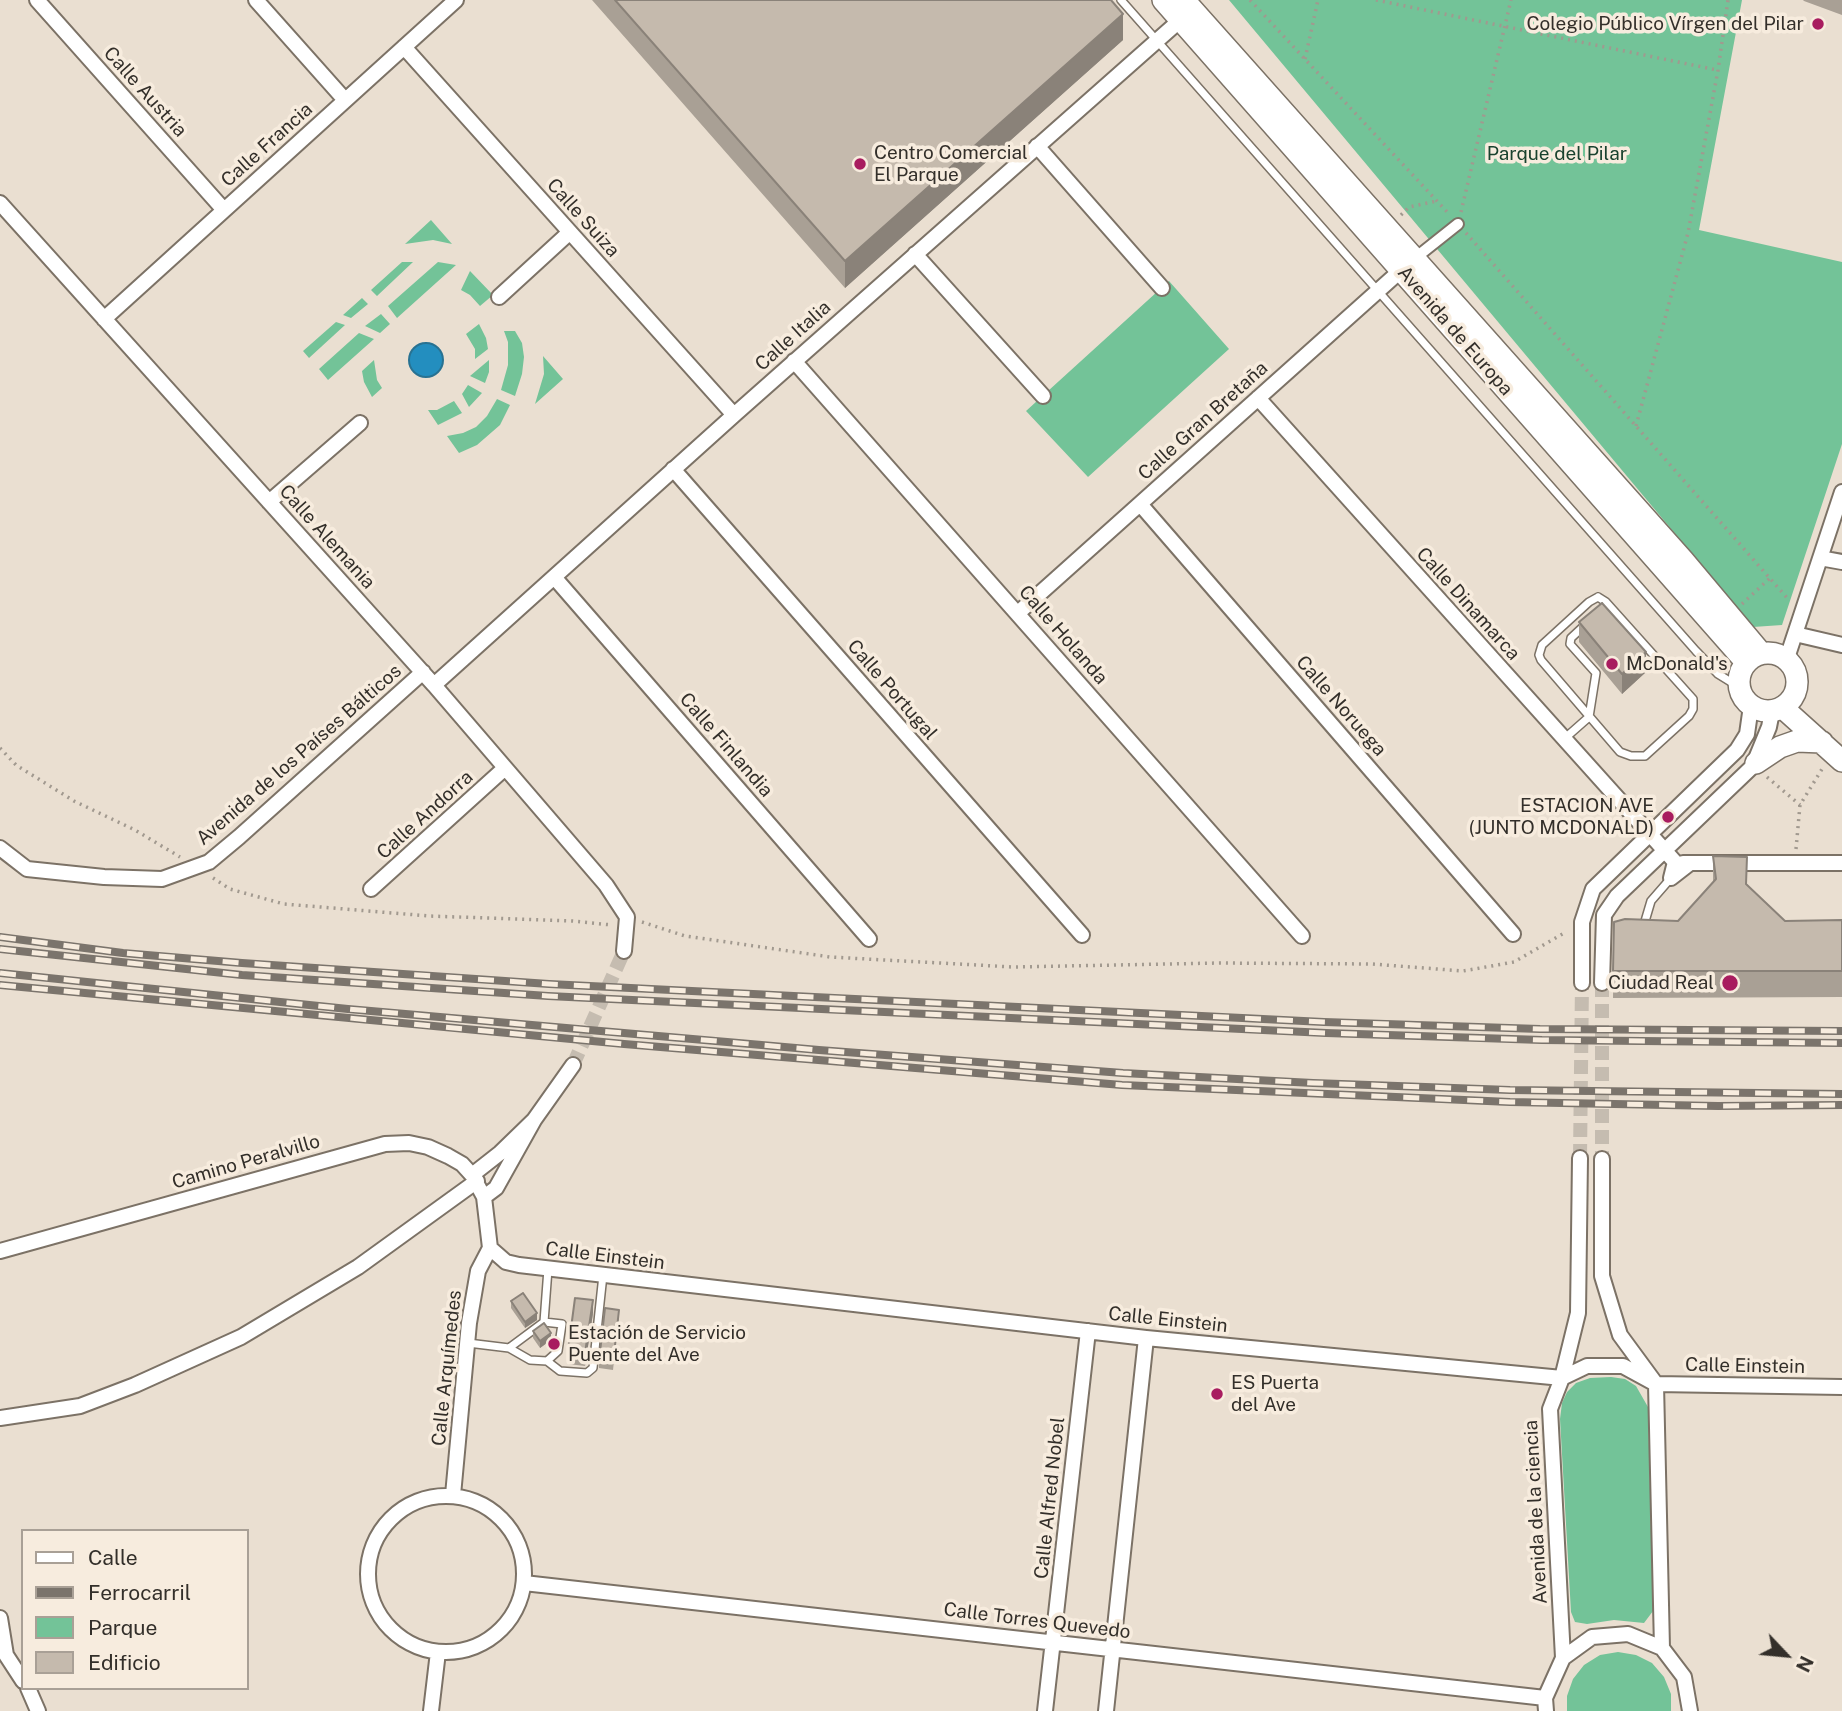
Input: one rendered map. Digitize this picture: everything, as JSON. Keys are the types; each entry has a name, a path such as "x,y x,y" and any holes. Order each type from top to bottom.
{"main road":[{"name":"Avenida de Europa","path":"1163,0 1185,10 1387,228 1408,264 1730,615 1754,658"},
{"name":"Avenida de Europa","path":"1185,10 1754,658"},
{"path":"1769,709 1794,698 1798,684 1796,670 1787,658 1774,653 1754,658 1740,674 1739,687 1743,698 1769,709 1832,752"},
{"path":"1755,764 1780,747 1797,741 1832,752"}],"street":[{"name":"Calle Austria","path":"37,0 224,210"},
{"path":"256,0 345,100"},
{"name":"Calle Francia","path":"104,319 456,0"},
{"name":"Calle Italia","path":"434,685 794,361 1157,40 1185,10"},
{"name":"Calle Suiza","path":"404,47 734,415"},
{"path":"1037,146 1162,288"},
{"name":"Calle Alemania","path":"0,203 423,672 619,902 627,922"},
{"path":"1408,264 1458,224"},
{"path":"499,297 570,232"},
{"path":"915,254 1043,396"},
{"name":"Calle Gran Bretaña","path":"1018,613 1408,264"},
{"name":"Calle Holanda","path":"794,361 1302,936"},
{"name":"Calle Dinamarca","path":"1258,398 1649,835 1676,859"},
{"path":"269,502 360,423"},
{"name":"Calle Portugal","path":"673,469 1082,935"},
{"path":"1787,658 1842,492"},
{"name":"Calle Noruega","path":"1140,504 1513,934"},
{"path":"1820,558 1842,562"},
{"name":"Calle Finlandia","path":"554,577 869,939"},
{"path":"1795,634 1842,645"},
{"name":"Avenida de los Países Bálticos","path":"0,848 27,869 104,877 162,878 209,862 423,672"},
{"path":"1602,983 1604,915 1617,896 1676,859 1755,764 1769,727 1769,709"},
{"path":"1582,983 1583,922 1593,889 1737,750 1746,734 1769,709"},
{"name":"Calle Andorra","path":"371,890 505,768"},
{"path":"1676,859 1842,863"},
{"path":"1671,878 1676,859"},
{"path":"624,951 627,922"},
{"path":"490,1248 485,1197 496,1188 534,1120 573,1065"},
{"path":"0,1418 80,1406 135,1385 241,1337 358,1267 475,1178 534,1120"},
{"name":"Camino Peralvillo","path":"0,1251 385,1144 409,1143 428,1147 462,1164 475,1178 485,1197"},
{"name":"Avenida de la ciencia","path":"1563,1658 1550,1409 1562,1378 1578,1313 1580,1158"},
{"path":"1602,1159 1602,1276 1620,1335 1656,1384 1662,1648"},
{"name":"Calle Einstein","path":"490,1248 506,1262 548,1269 1146,1338 1562,1378 1587,1366 1623,1366 1656,1384 1842,1387"},
{"name":"Calle Arquímedes","path":"453,1495 478,1271 490,1248"},
{"name":"Calle Alfred Nobel","path":"1045,1711 1088,1331"},
{"path":"1106,1711 1146,1338"},
{"path":"453,1495 478,1502 499,1515 514,1534 523,1558 524,1583 517,1606 504,1627 485,1642 462,1651 438,1652 411,1645 389,1629 374,1606 368,1580 370,1552 382,1528 402,1509 426,1497 453,1495"},
{"name":"Calle Torres Quevedo","path":"524,1583 1053,1641 1545,1704"},
{"path":"0,1618 6,1655 21,1678"},
{"path":"1545,1704 1563,1658 1592,1637 1628,1634 1662,1648 1684,1676 1690,1711"},
{"path":"431,1711 438,1652"},
{"path":"29,1690 37,1711"}],"lane":[{"path":"1121,0 1696,651 1718,674 1739,687"},
{"path":"1598,597 1606,602 1693,699 1693,709 1689,716 1645,755 1640,756 1620,752 1589,717 1539,656 1542,645 1598,597"},
{"path":"1563,739 1589,717 1596,673 1570,644 1570,638 1590,620"},
{"path":"1626,639 1641,640"},
{"path":"1643,929 1651,901 1671,878"},
{"path":"544,1322 548,1269"},
{"path":"468,1343 509,1348 530,1360 547,1361 560,1371 587,1373 593,1368 603,1275"},
{"path":"509,1348 544,1322 562,1324 558,1351 547,1361"}],"path":[{"path":"1250,0 1458,224 1798,610"},
{"path":"1305,59 1318,0"},
{"path":"1376,0 1718,70"},
{"path":"1458,224 1511,0"},
{"path":"1636,426 1688,233 1728,0"},
{"path":"1387,228 1409,207 1437,201"},
{"path":"1730,615 1770,578"},
{"path":"0,748 16,765 74,802 135,830 230,889 284,904 429,916 627,922 685,936 830,957 1013,967 1219,963 1372,964 1463,971 1514,962 1583,922"},
{"path":"1795,863 1800,805 1832,752"},
{"path":"1755,764 1800,805"}],"green space":[{"name":"Parque del Pilar","path":"1229,0 1742,0 1699,230 1842,262 1842,444 1782,625 1753,627"},
{"path":"431,220 452,244 433,240 405,244"},
{"path":"402,262 413,262 377,296 371,290"},
{"path":"438,262 456,265 397,318 388,306"},
{"path":"470,271 493,295 480,306 461,290"},
{"path":"1169,281 1229,349 1088,477 1026,411"},
{"path":"362,298 368,304 351,318 343,315"},
{"path":"381,314 390,324 380,333 365,326"},
{"path":"336,322 345,325 309,358 303,351"},
{"path":"479,324 488,349 475,359 475,349 466,334"},
{"path":"504,331 515,331 522,343 522,374 515,396 501,390 508,365 508,342"},
{"path":"359,333 374,339 328,380 319,369"},
{"path":"543,356 563,379 535,404 544,374"},
{"path":"374,360 377,380 382,388 372,397 362,371"},
{"path":"489,360 485,383 470,376"},
{"path":"468,385 482,393 469,407 462,394"},
{"path":"497,399 510,405 500,425 477,445 459,453 447,436 476,427 487,416"},
{"path":"454,401 462,413 438,425 428,410 437,410"},
{"path":"1590,1378 1625,1379 1636,1386 1648,1407 1653,1611 1644,1623 1614,1620 1587,1624 1575,1622 1571,1612 1560,1419 1562,1403 1567,1392 1576,1383"},
{"path":"1618,1652 1636,1655 1652,1663 1664,1677 1671,1694 1671,1711 1567,1711 1567,1696 1573,1679 1584,1665 1600,1655"}],"water":[{"path":"426,343 438,348 443,360 438,372 426,377 414,372 409,360 414,348"}],"building":[{"name":"Centro Comercial El Parque","path":"615,0 1111,0 1123,14 845,261"},
{"path":"1602,603 1646,652 1622,674 1579,622"},
{"path":"1713,856 1747,857 1746,884 1785,921 1842,920 1842,971 1613,971 1614,922 1625,919 1678,921 1716,879"},
{"path":"523,1293 537,1313 525,1322 511,1301"},
{"path":"575,1298 593,1300 585,1353 568,1351"},
{"path":"605,1308 619,1310 613,1363 599,1361"},
{"path":"544,1323 551,1333 540,1341 533,1331"}],"tunnel":[{"path":"573,1065 624,951"},
{"path":"1580,1158 1582,983"},
{"path":"1602,983 1602,1159"}],"railway":[{"path":"0,937 123,953 549,984 1324,1022 1540,1029 1842,1031"},
{"path":"0,949 242,975 548,996 1326,1033 1542,1040 1842,1043"},
{"path":"0,973 348,1009 1123,1073 1510,1090 1842,1094"},
{"path":"0,985 624,1044 1122,1085 1510,1102 1718,1106 1842,1105"}],"place":[{"name":"Colegio Público Vírgen del Pilar","path":"1818,24"},
{"name":"Centro Comercial El Parque","path":"860,164"},
{"name":"McDonald's","path":"1612,664"},
{"name":"ESTACION AVE (JUNTO MCDONALD)","path":"1668,817"},
{"name":"Ciudad Real","path":"1730,983"},
{"name":"Estación de Servicio Puente del Ave","path":"554,1344"},
{"name":"ES Puerta del Ave","path":"1217,1394"}]}
